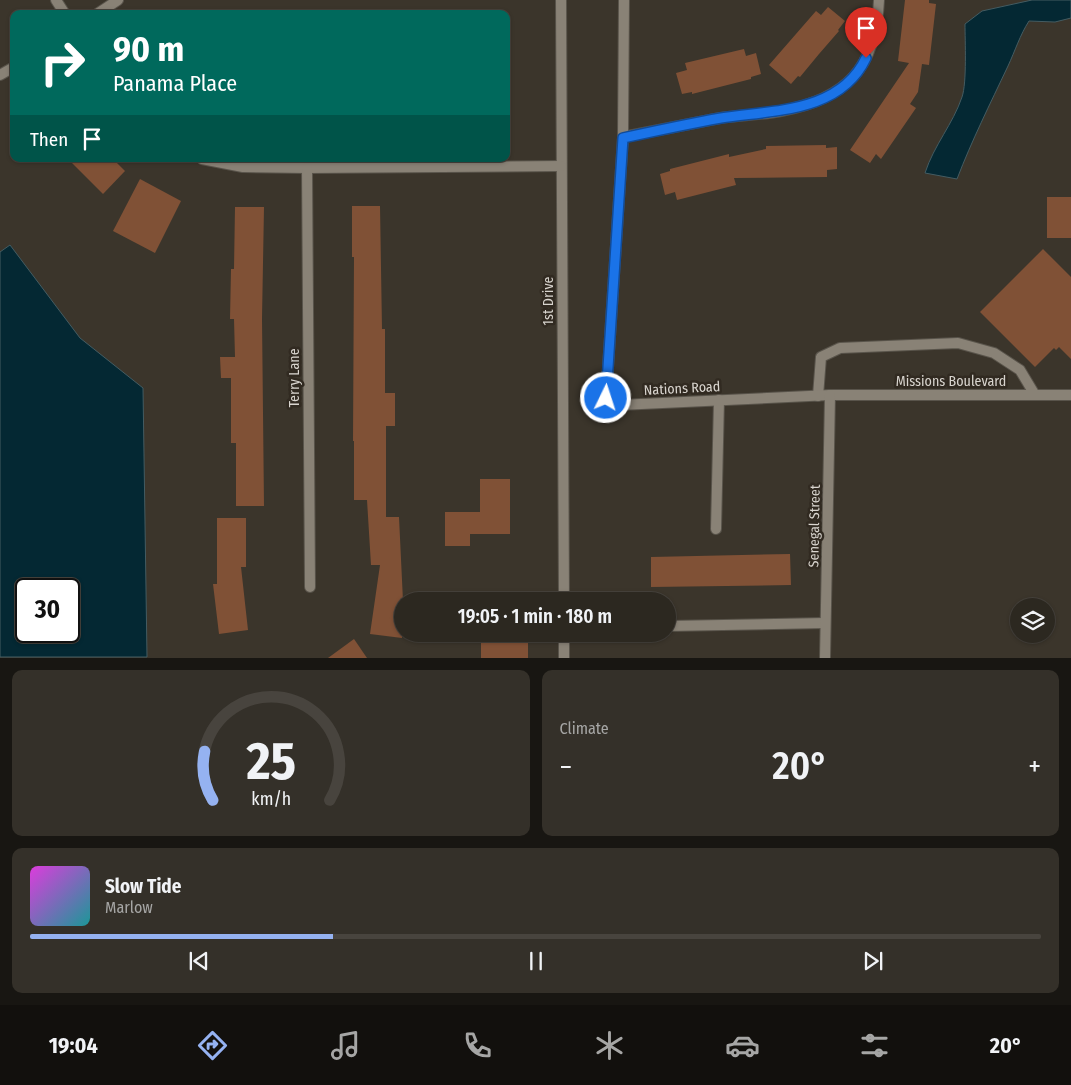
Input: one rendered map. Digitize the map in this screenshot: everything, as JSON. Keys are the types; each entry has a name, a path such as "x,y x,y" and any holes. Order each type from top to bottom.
{"street":[{"path":"103,10 118,0"},
{"name":"1st Drive","path":"561,0 564,592"},
{"name":"Nations Road","path":"624,0 623,138 606,398 620,405 830,395"},
{"path":"623,138 722,118 781,111 812,103 840,90 861,69 871,48 879,0"},
{"path":"217,162 243,167 307,168 561,166"},
{"name":"Terry Lane","path":"307,168 310,587"},
{"path":"818,396 821,357 831,351 840,348 958,343 994,353 1020,370 1035,395"},
{"path":"1067,395 1071,386"},
{"name":"Missions Boulevard","path":"830,395 1067,395"},
{"name":"Senegal Street","path":"825,658 830,395"},
{"path":"716,530 719,400"},
{"path":"676,626 825,623"},
{"path":"564,642 564,658"}],"water":[{"path":"1032,0 1071,0 1071,18 1055,22 1029,21 1020,37 957,179 925,173 933,153 954,116 964,90 965,24 982,11"},
{"path":"10,245 80,338 143,388 147,657 0,657 0,252"}],"building":[{"path":"905,0 929,0 929,3 936,4 929,65 922,64 918,92 910,104 916,108 881,159 876,154 870,163 850,150 909,63 898,61"},
{"path":"828,7 845,21 839,31 800,77 798,76 791,84 769,65 816,11 821,15"},
{"path":"744,49 746,56 756,53 761,74 751,77 751,79 692,94 692,92 682,94 676,73 687,70 685,63"},
{"path":"826,145 826,148 837,147 837,169 827,170 827,177 734,178 736,185 677,200 675,192 665,195 660,174 670,171 670,169 729,154 729,157 766,149 766,146"},
{"path":"71,162 116,162 125,171 103,194"},
{"path":"140,179 181,201 155,253 113,231"},
{"path":"1047,197 1071,197 1071,238 1047,238"},
{"path":"352,206 380,206 382,329 385,329 385,393 395,393 395,426 386,426 386,517 399,517 403,592 394,592 394,637 370,634 380,565 371,565 367,500 354,500 354,257 352,257"},
{"path":"235,207 264,207 262,319 264,506 236,506 236,443 231,443 231,378 221,378 220,357 235,357 234,319 230,319 231,269 234,269"},
{"path":"1043,249 1071,277 1071,359 1059,347 1056,350 1054,348 1035,367 980,312"},
{"path":"480,479 510,479 510,534 470,534 470,546 445,546 445,512 480,512"},
{"path":"217,518 246,518 246,567 241,567 248,630 219,634 213,584 217,584"},
{"path":"790,554 791,585 651,587 651,557"},
{"path":"354,639 367,658 328,658"},
{"path":"481,642 528,642 528,658 481,658"}],"route":[{"path":"606,398 623,138 722,118 781,111 812,103 840,90 861,69 866,58"}]}
